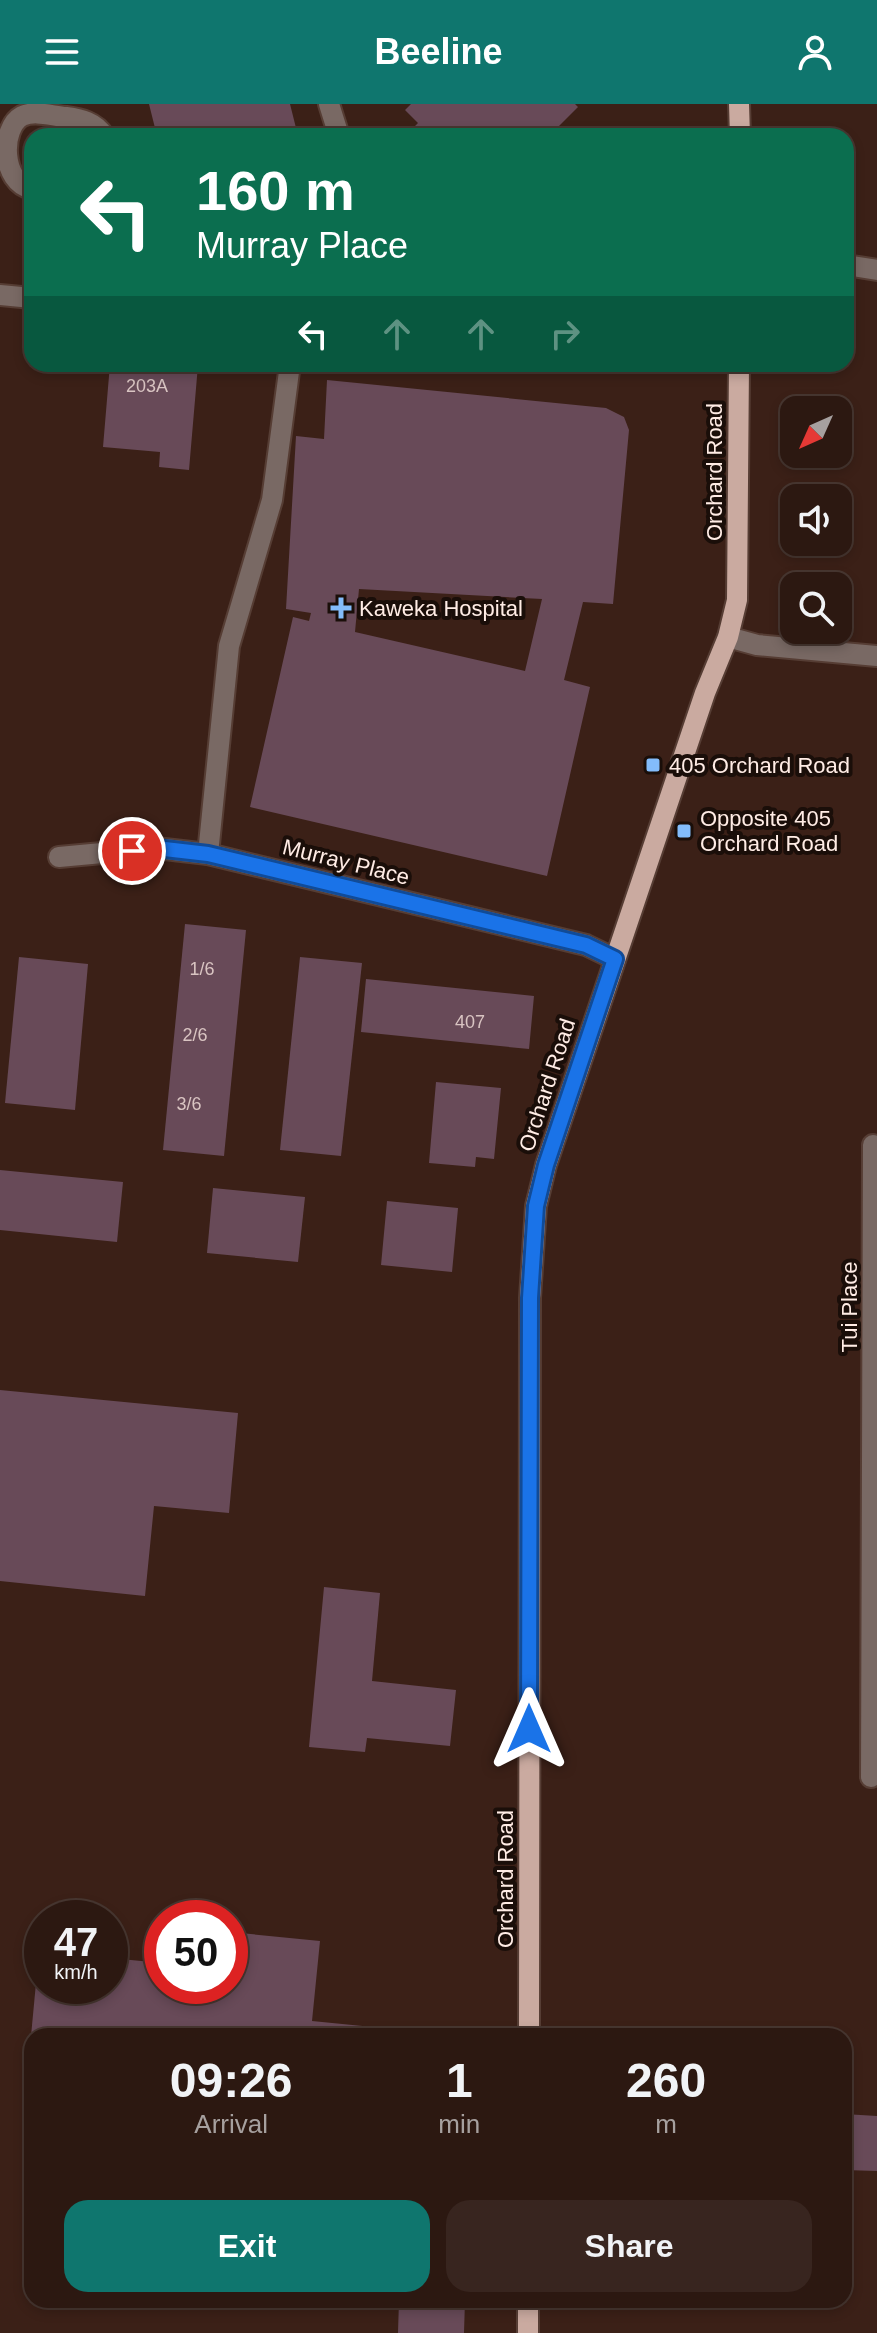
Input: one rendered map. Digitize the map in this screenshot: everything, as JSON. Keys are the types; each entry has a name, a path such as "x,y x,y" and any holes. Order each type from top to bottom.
{"main road":[{"path":"739,104 740,128"},
{"name":"Orchard Road","path":"529,2028 532,1247 536,1206 546,1165 615,959 705,693 728,637 737,600 739,372"},
{"path":"528,2308 528,2333"}],"street":[{"path":"329,104 336,128"},
{"path":"24,185 9,174 3,156 5,133 15,119 37,114 82,120 96,128"},
{"path":"854,266 877,270"},
{"path":"0,295 24,297"},
{"path":"208,854 229,646 272,500 289,372"},
{"path":"728,637 757,645 877,656"},
{"name":"Murray Place","path":"59,857 156,848 208,854 586,945 615,959"},
{"name":"Tui Place","path":"871,1777 875,1469 873,1145"}],"building":[{"path":"149,104 290,104 296,128 155,128"},
{"path":"411,104 575,104 578,107 557,128 413,128 418,123 405,110"},
{"path":"109,372 197,372 189,470 159,467 160,452 103,447"},
{"path":"327,380 606,408 624,417 629,430 613,604 583,602 564,680 590,687 547,876 250,807 293,617 309,621 311,613 286,609 296,436 324,439","holes":["359,589 542,599 525,671 355,632"]},
{"path":"185,924 246,930 224,1156 163,1150"},
{"path":"19,957 88,964 75,1110 5,1103"},
{"path":"300,957 362,963 341,1156 280,1150"},
{"path":"366,979 534,996 529,1049 361,1032"},
{"path":"436,1082 501,1088 494,1159 476,1157 475,1167 429,1163"},
{"path":"0,1170 123,1182 117,1242 0,1230"},
{"path":"213,1188 305,1197 298,1262 207,1253"},
{"path":"387,1201 458,1208 452,1272 381,1265"},
{"path":"0,1390 238,1413 229,1513 154,1506 145,1596 0,1581"},
{"path":"324,1587 380,1593 372,1681 456,1690 450,1746 367,1738 365,1752 309,1747"},
{"path":"248,1934 320,1941 312,2021 383,2028 32,2028 34,2004 128,2004 128,1960 144,1961 144,2004 248,2004"},
{"path":"852,2114 877,2116 877,2171 852,2170"},
{"path":"399,2308 465,2308 464,2333 398,2333"}],"place":[{"name":"Kaweka Hospital","path":"341,608"},
{"name":"405 Orchard Road","path":"653,765"},
{"name":"Opposite 405 Orchard Road","path":"684,831"}],"route":[{"path":"132,851 156,848 208,854 586,945 615,959 546,1165 536,1206 530,1298 529,1729"}]}
